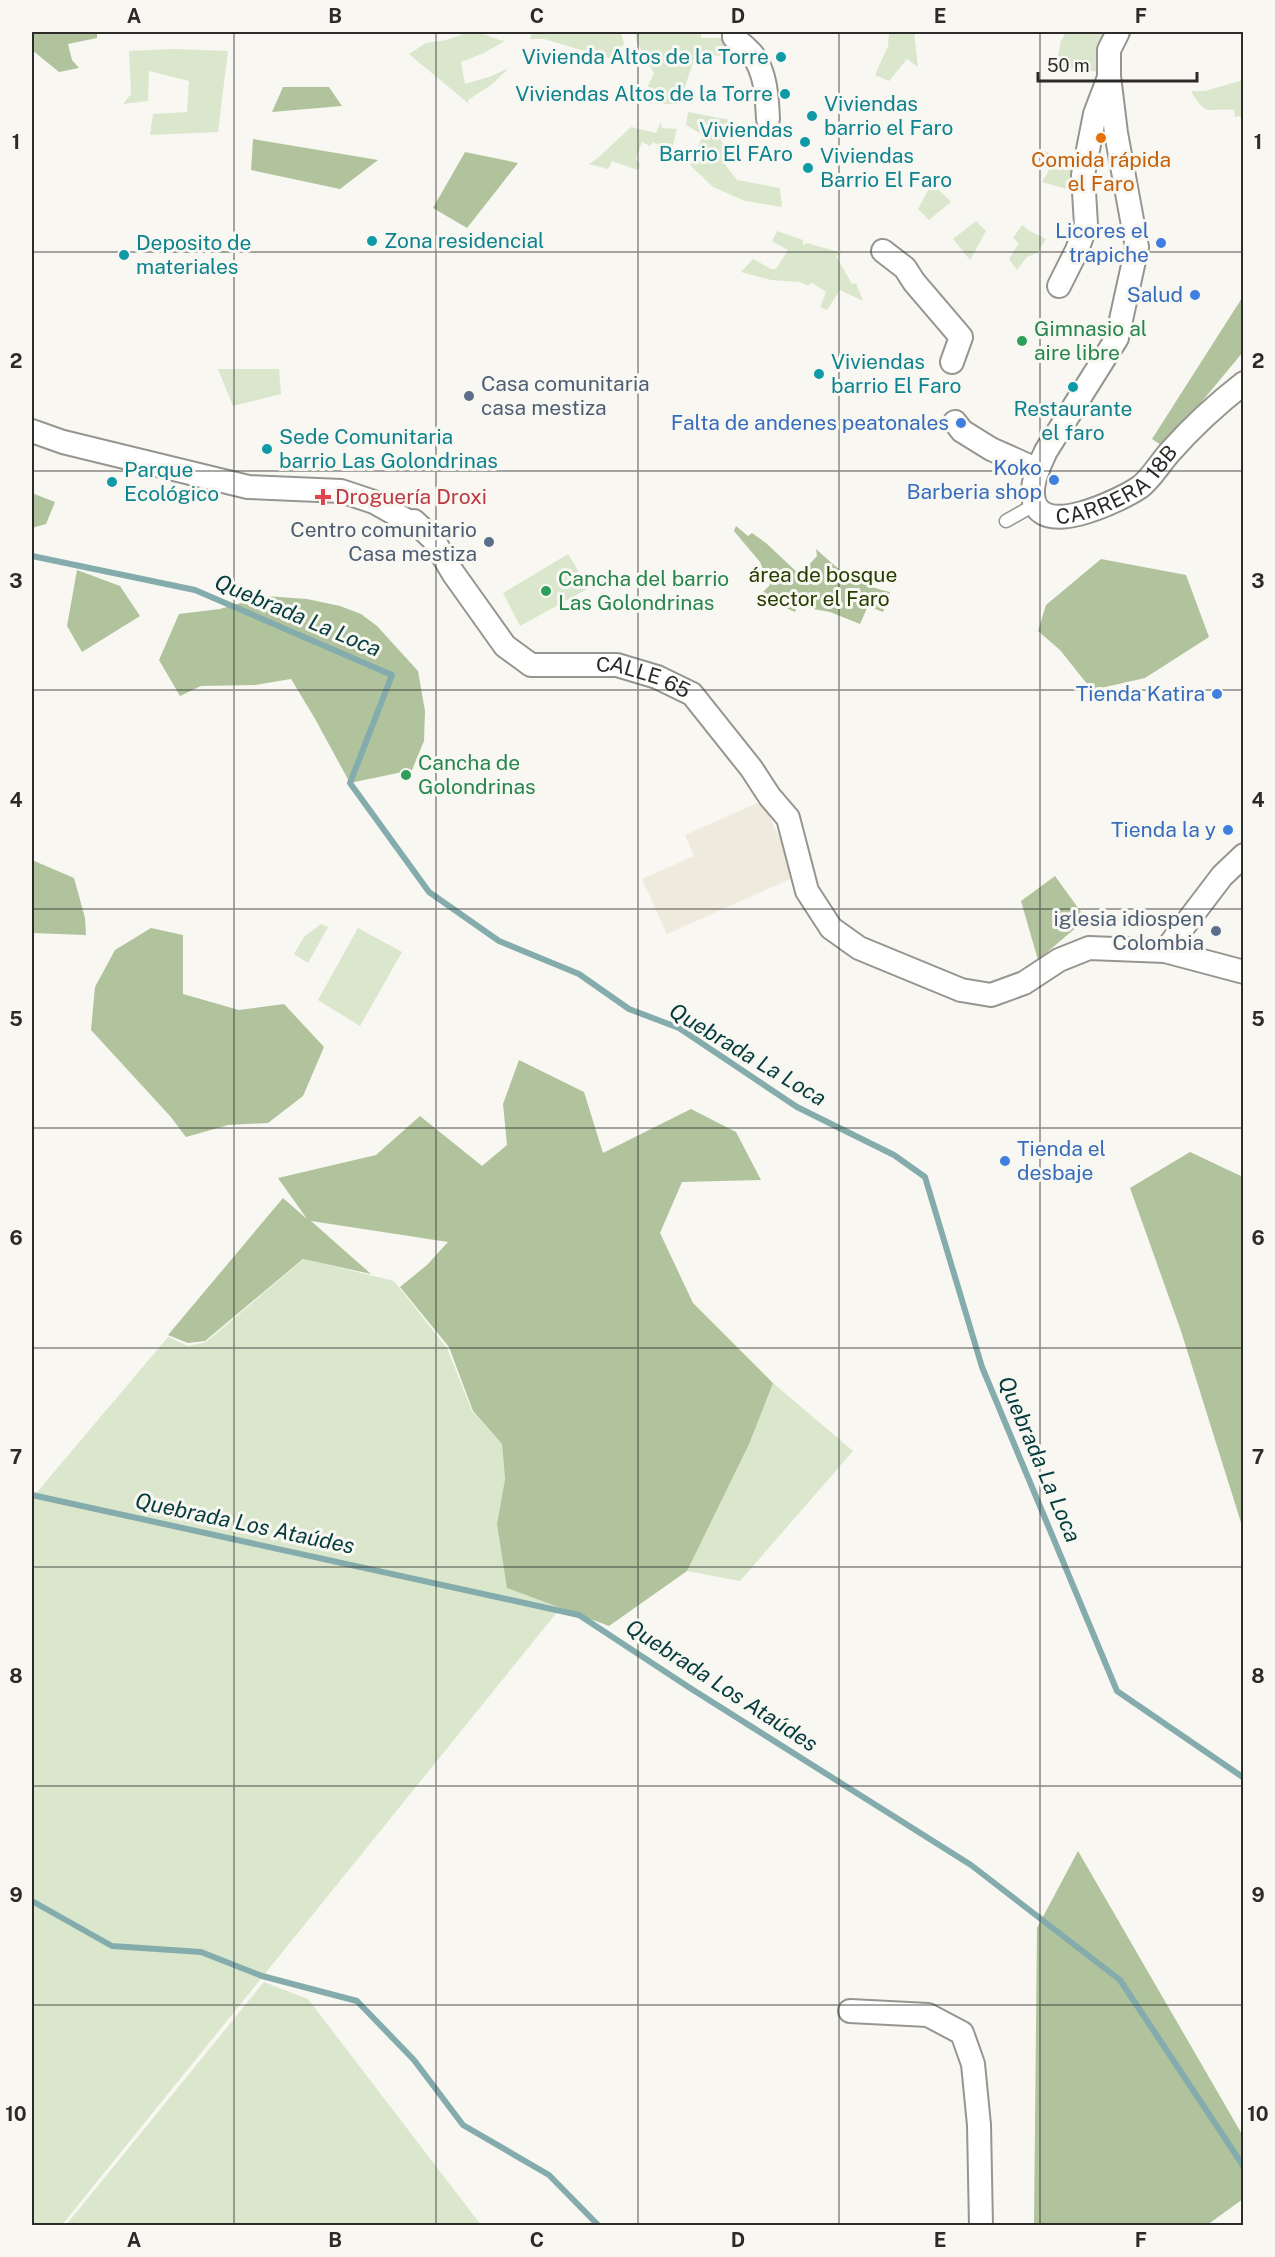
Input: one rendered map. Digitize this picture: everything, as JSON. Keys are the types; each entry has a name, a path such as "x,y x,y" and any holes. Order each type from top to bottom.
{"street":[{"path":"734,32 734,37 757,62 765,85 768,119"},
{"name":"CARRERA 18B","path":"1118,32 1108,50 1109,76 1116,133 1137,247 1117,338 1052,442 1038,470 1033,494 1036,504 1051,516 1082,514 1112,502 1142,486 1207,413 1244,383"},
{"path":"1059,286 1077,250 1086,225 1083,176 1095,114 1109,76"},
{"path":"883,251 905,268 914,282 961,337 952,362"},
{"path":"955,422 962,431 991,449 1038,470"},
{"name":"CALLE 65","path":"32,431 63,442 248,487 341,491 374,502 406,520 414,521 433,539 453,573 505,646 531,664 617,665 657,677 692,693 788,818 807,891 831,928 859,948 961,990 991,994 1024,983 1059,960 1089,948 1165,951 1244,972"},
{"path":"1165,951 1222,876 1244,855"},
{"path":"850,2011 928,2015 962,2033 973,2064 979,2125 981,2226"}],"lane":[{"path":"1006,522 1036,504"}],"shaded area":[{"path":"762,801 797,876 667,934 642,879 694,856 685,835"}],"green space":[{"path":"32,32 97,32 97,38 68,44 72,60 79,68 59,72 32,50"},
{"path":"470,32 505,41 461,62 465,84 509,68 491,85 468,100 469,104 409,54 426,43 446,40"},
{"path":"532,32 621,32 624,44 612,59 544,39 530,39"},
{"path":"635,32 701,32 701,38 724,38 755,69 736,57 696,54 679,104 656,104 647,88 654,73 637,42"},
{"path":"889,32 914,32 918,67 907,59 889,81 875,75 888,46"},
{"path":"1066,32 1107,32 1099,72 1056,66 1061,41"},
{"path":"174,49 228,51 218,132 150,135 153,114 187,112 189,81 149,71 148,101 123,104 131,94 129,51"},
{"path":"1243,80 1244,118 1242,119 1239,116 1235,117 1234,110 1205,109 1191,91 1205,91"},
{"path":"283,87 329,87 342,106 272,112"},
{"path":"688,112 730,120 720,139 726,149 726,166 737,180 780,188 782,207 745,201 713,187 690,165 703,135 686,125"},
{"path":"661,122 662,128 677,129 671,153 653,142 650,146 642,142 636,158 640,165 638,170 612,161 608,169 589,164 631,127 656,133"},
{"path":"253,139 378,160 340,189 251,170"},
{"path":"1043,150 1080,167 1080,193 1042,182 1050,165"},
{"path":"465,152 518,163 467,228 433,208"},
{"path":"932,183 951,202 929,220 918,209"},
{"path":"976,221 986,231 970,260 953,239"},
{"path":"1022,225 1046,239 1037,253 1027,257 1017,270 1009,259 1019,243 1013,238"},
{"path":"777,231 803,240 803,245 807,243 842,253 836,256 852,284 856,283 863,301 840,290 827,310 820,307 826,292 814,284 810,283 809,286 800,282 771,280 741,272 753,259 771,269 776,269 788,250 772,241"},
{"path":"1242,298 1243,352 1164,447 1152,439"},
{"path":"218,369 279,369 281,394 233,406"},
{"path":"32,493 55,502 46,524 32,528"},
{"name":"área de bosque sector el Faro","path":"736,526 748,536 752,533 766,543 800,575 817,556 816,549 834,565 858,581 890,592 883,612 868,606 860,624 830,612 797,606 795,612 770,601 761,594 770,585 760,562 734,531"},
{"name":"Cancha del barrio Las Golondrinas","path":"568,554 589,588 520,626 503,593"},
{"path":"1101,559 1186,575 1209,637 1145,678 1092,690 1060,650 1038,631 1046,605"},
{"path":"77,570 120,586 140,616 82,652 67,626"},
{"path":"266,596 307,599 340,606 361,614 377,626 418,671 425,711 424,741 412,770 350,783 291,679 255,685 201,686 180,696 159,660 179,614 220,609"},
{"path":"32,860 74,878 85,918 86,935 32,933"},
{"path":"1055,876 1086,919 1038,960 1021,901"},
{"path":"321,924 328,927 308,963 294,954 304,937"},
{"path":"151,928 183,935 183,994 239,1010 284,1004 324,1047 303,1096 268,1123 228,1125 186,1137 170,1116 91,1030 95,987 115,950"},
{"path":"358,928 402,952 360,1026 318,1000"},
{"path":"519,1060 584,1092 603,1153 691,1109 736,1132 761,1180 682,1182 660,1233 693,1303 773,1383 749,1444 687,1571 609,1626 507,1588 497,1524 505,1479 502,1444 473,1411 449,1347 400,1287 427,1265 448,1242 311,1221 371,1274 303,1259 205,1341 188,1343 168,1335 283,1198 307,1219 278,1178 376,1155 420,1116 482,1166 507,1145 503,1104"},
{"path":"1190,1152 1243,1177 1243,1529 1181,1331 1130,1188"},
{"path":"304,1259 394,1281 447,1348 472,1411 502,1444 505,1479 497,1524 562,1606 62,2225 32,2226 32,1498 168,1337 188,1346 206,1342"},
{"path":"773,1383 853,1451 740,1581 687,1571"},
{"path":"1078,1851 1243,2136 1243,2199 1207,2225 1034,2225 1037,1928"},
{"path":"264,1982 308,1999 481,2225 66,2225"}],"waterway":[{"name":"Quebrada La Loca","path":"32,556 195,590 392,675 350,783 429,892 499,941 579,974 629,1009 679,1028 797,1107 894,1155 925,1177 982,1367 1117,1691 1244,1778"},
{"name":"Quebrada Los Ataúdes","path":"32,1495 579,1615 690,1688 971,1865 1120,1980 1244,2167"},
{"path":"32,1901 112,1946 201,1952 262,1976 357,2001 414,2060 463,2125 549,2175 599,2226"}],"place":[{"name":"Vivienda Altos de la Torre","path":"781,57"},
{"name":"Viviendas Altos de la Torre","path":"785,94"},
{"name":"Viviendas barrio el Faro","path":"812,116"},
{"name":"Comida rápida el Faro","path":"1101,138"},
{"name":"Viviendas Barrio El FAro","path":"805,142"},
{"name":"Viviendas Barrio El Faro","path":"808,168"},
{"name":"Zona residencial","path":"372,241"},
{"name":"Licores el trapiche","path":"1161,243"},
{"name":"Deposito de materiales","path":"124,255"},
{"name":"Salud","path":"1195,295"},
{"name":"Gimnasio al aire libre","path":"1022,341"},
{"name":"Viviendas barrio El Faro","path":"819,374"},
{"name":"Restaurante el faro","path":"1073,387"},
{"name":"Casa comunitaria casa mestiza","path":"469,396"},
{"name":"Falta de andenes peatonales","path":"961,423"},
{"name":"Sede Comunitaria barrio Las Golondrinas","path":"267,449"},
{"name":"Koko Barberia shop","path":"1054,480"},
{"name":"Parque Ecológico","path":"112,482"},
{"name":"Droguería Droxi","path":"323,497"},
{"name":"Centro comunitario Casa mestiza","path":"489,542"},
{"name":"Cancha del barrio Las Golondrinas","path":"546,591"},
{"name":"Tienda Katira","path":"1217,694"},
{"name":"Cancha de Golondrinas","path":"406,775"},
{"name":"Tienda la y","path":"1228,830"},
{"name":"iglesia idiospen Colombia","path":"1216,931"},
{"name":"Tienda el desbaje","path":"1005,1161"}]}
